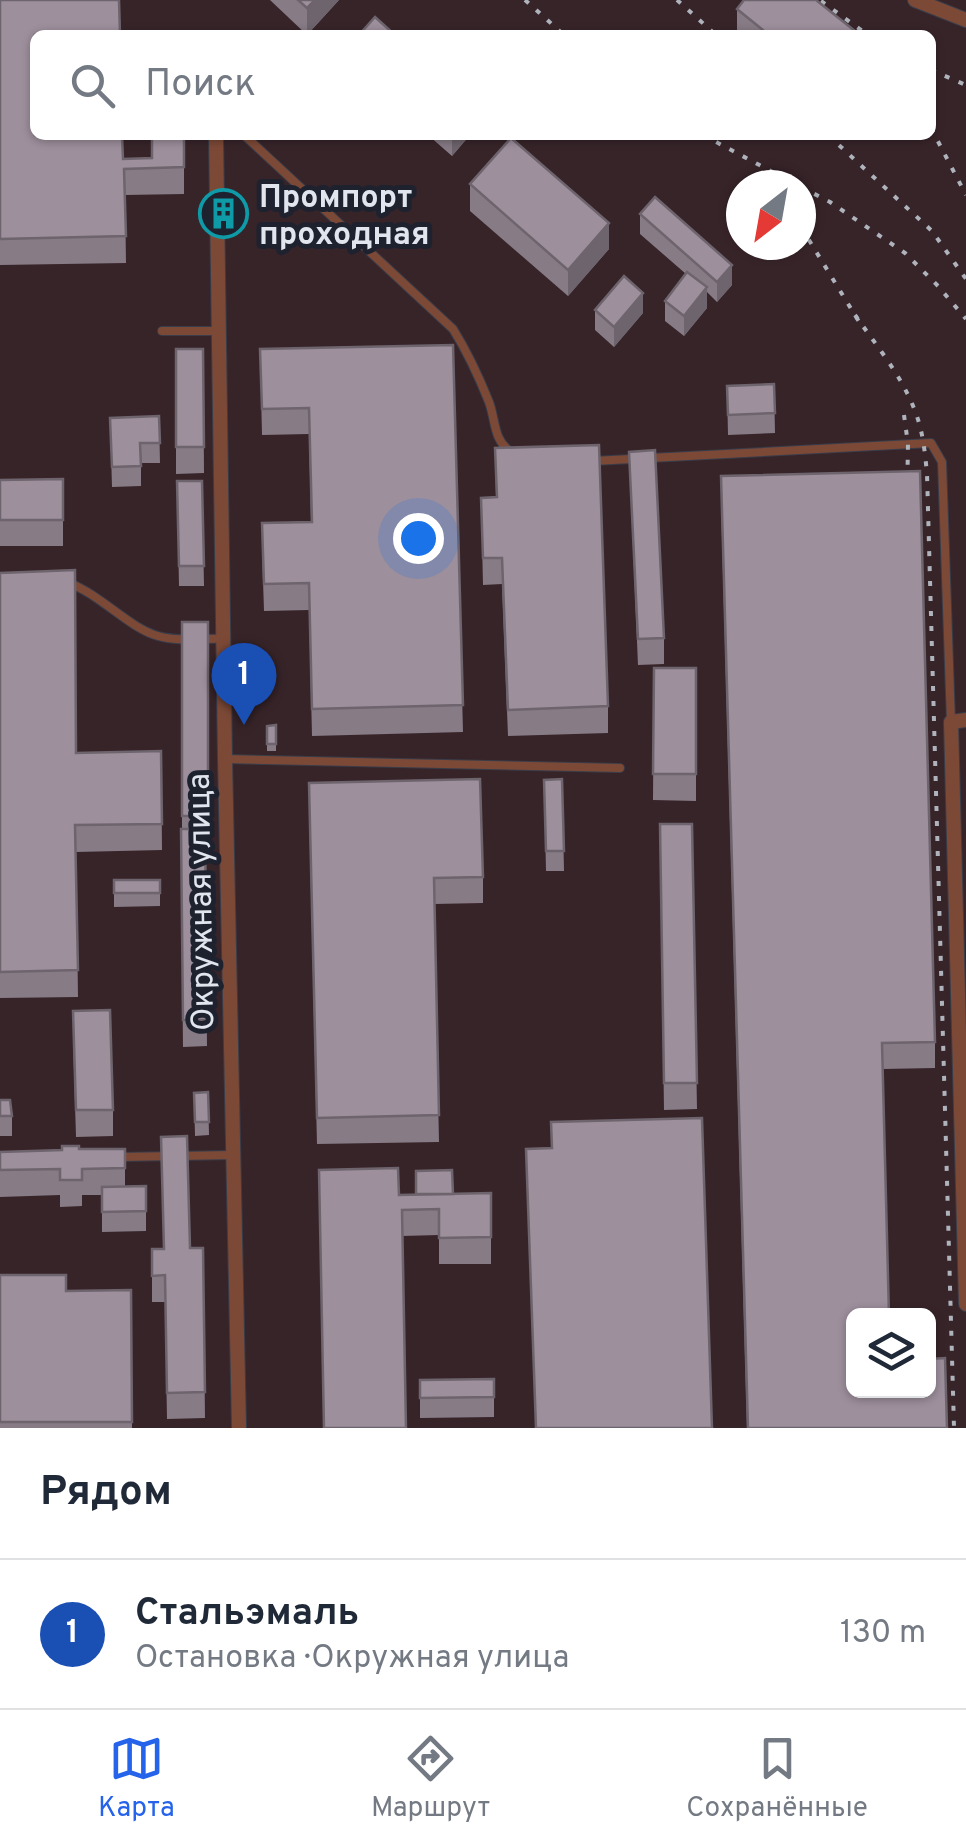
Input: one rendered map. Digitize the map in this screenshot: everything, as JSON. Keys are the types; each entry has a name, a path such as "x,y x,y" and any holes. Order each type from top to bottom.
{"street":[{"path":"915,0 966,20"},
{"name":"Окружная улица","path":"216,140 239,1428"},
{"path":"959,721 966,1304"}],"lane":[{"path":"249,140 453,329 491,408 494,430 504,448 516,456"},
{"path":"162,331 218,331"},
{"path":"580,461 931,443 942,462 959,721"},
{"path":"53,582 71,583 106,602 145,632 164,638 223,638"},
{"path":"225,759 620,768"},
{"path":"116,1157 232,1155"}],"shaded area":[{"path":"0,0 966,0 966,1428 0,1428"}],"building":[{"path":"0,0 119,0 120,30 30,30 30,140 122,140 123,159 152,158 152,140 184,140 184,167 124,169 126,236 0,239"},
{"path":"298,0 315,0 307,8"},
{"path":"744,0 816,0 854,30 763,30 737,9"},
{"path":"375,17 389,30 363,30"},
{"path":"513,140 609,223 568,270 470,184"},
{"path":"655,197 732,265 717,282 640,214"},
{"path":"687,272 707,287 684,316 665,301"},
{"path":"624,276 643,293 614,327 595,310"},
{"path":"453,345 463,705 312,709 309,583 264,584 262,523 312,522 309,408 262,409 260,349"},
{"path":"176,349 203,349 204,447 176,447"},
{"path":"774,384 775,413 728,415 727,386"},
{"path":"159,416 160,443 140,443 141,466 112,467 110,418"},
{"path":"599,445 608,706 508,710 502,558 483,558 481,498 497,497 495,448"},
{"path":"655,450 664,638 638,639 629,452"},
{"path":"920,471 935,1042 882,1043 889,1308 846,1308 846,1398 936,1398 936,1359 945,1358 947,1428 748,1428 721,476"},
{"path":"63,479 63,520 0,520 0,480"},
{"path":"177,481 202,481 204,566 179,566"},
{"path":"75,570 76,753 161,751 162,824 75,825 78,970 0,972 0,573"},
{"path":"182,622 208,622 208,816 182,816"},
{"path":"654,668 696,668 696,774 653,774"},
{"path":"276,725 276,744 267,744 267,726"},
{"path":"480,779 483,877 434,878 439,1115 317,1118 309,783"},
{"path":"562,779 564,851 546,851 544,780"},
{"path":"660,824 692,824 697,1083 664,1083"},
{"path":"181,829 205,829 207,1020 183,1020"},
{"path":"114,880 160,880 160,893 114,893"},
{"path":"110,1010 113,1110 76,1110 73,1011"},
{"path":"208,1092 209,1122 195,1122 194,1093"},
{"path":"0,1100 10,1100 12,1116 0,1116"},
{"path":"702,1118 712,1428 536,1428 526,1149 552,1148 551,1122"},
{"path":"187,1136 190,1248 203,1248 205,1392 167,1393 165,1275 152,1276 152,1249 164,1249 161,1137"},
{"path":"62,1146 125,1149 125,1168 82,1169 82,1180 60,1180 60,1169 0,1170 0,1152 62,1150"},
{"path":"398,1168 399,1195 491,1193 491,1237 439,1238 439,1209 402,1210 406,1428 324,1428 319,1170"},
{"path":"452,1170 453,1194 416,1194 416,1171"},
{"path":"146,1186 146,1211 102,1212 102,1187"},
{"path":"0,1275 66,1275 66,1291 131,1290 132,1422 0,1422"},
{"path":"494,1379 494,1397 420,1398 420,1380"}],"railway":[{"path":"525,0 558,30"},
{"path":"677,0 710,30"},
{"path":"821,1 861,30"},
{"path":"936,72 966,85"},
{"path":"936,138 966,195"},
{"path":"712,140 769,170"},
{"path":"833,140 932,231 966,279"},
{"path":"816,195 905,253 966,319"},
{"path":"816,252 861,325"},
{"path":"855,315 910,398 922,434 927,474 954,1428"},
{"path":"904,415 907,498"}],"place":[{"name":"Промпорт проходная","path":"224,214"},
{"name":"Стальэмаль","path":"244,725"}]}
